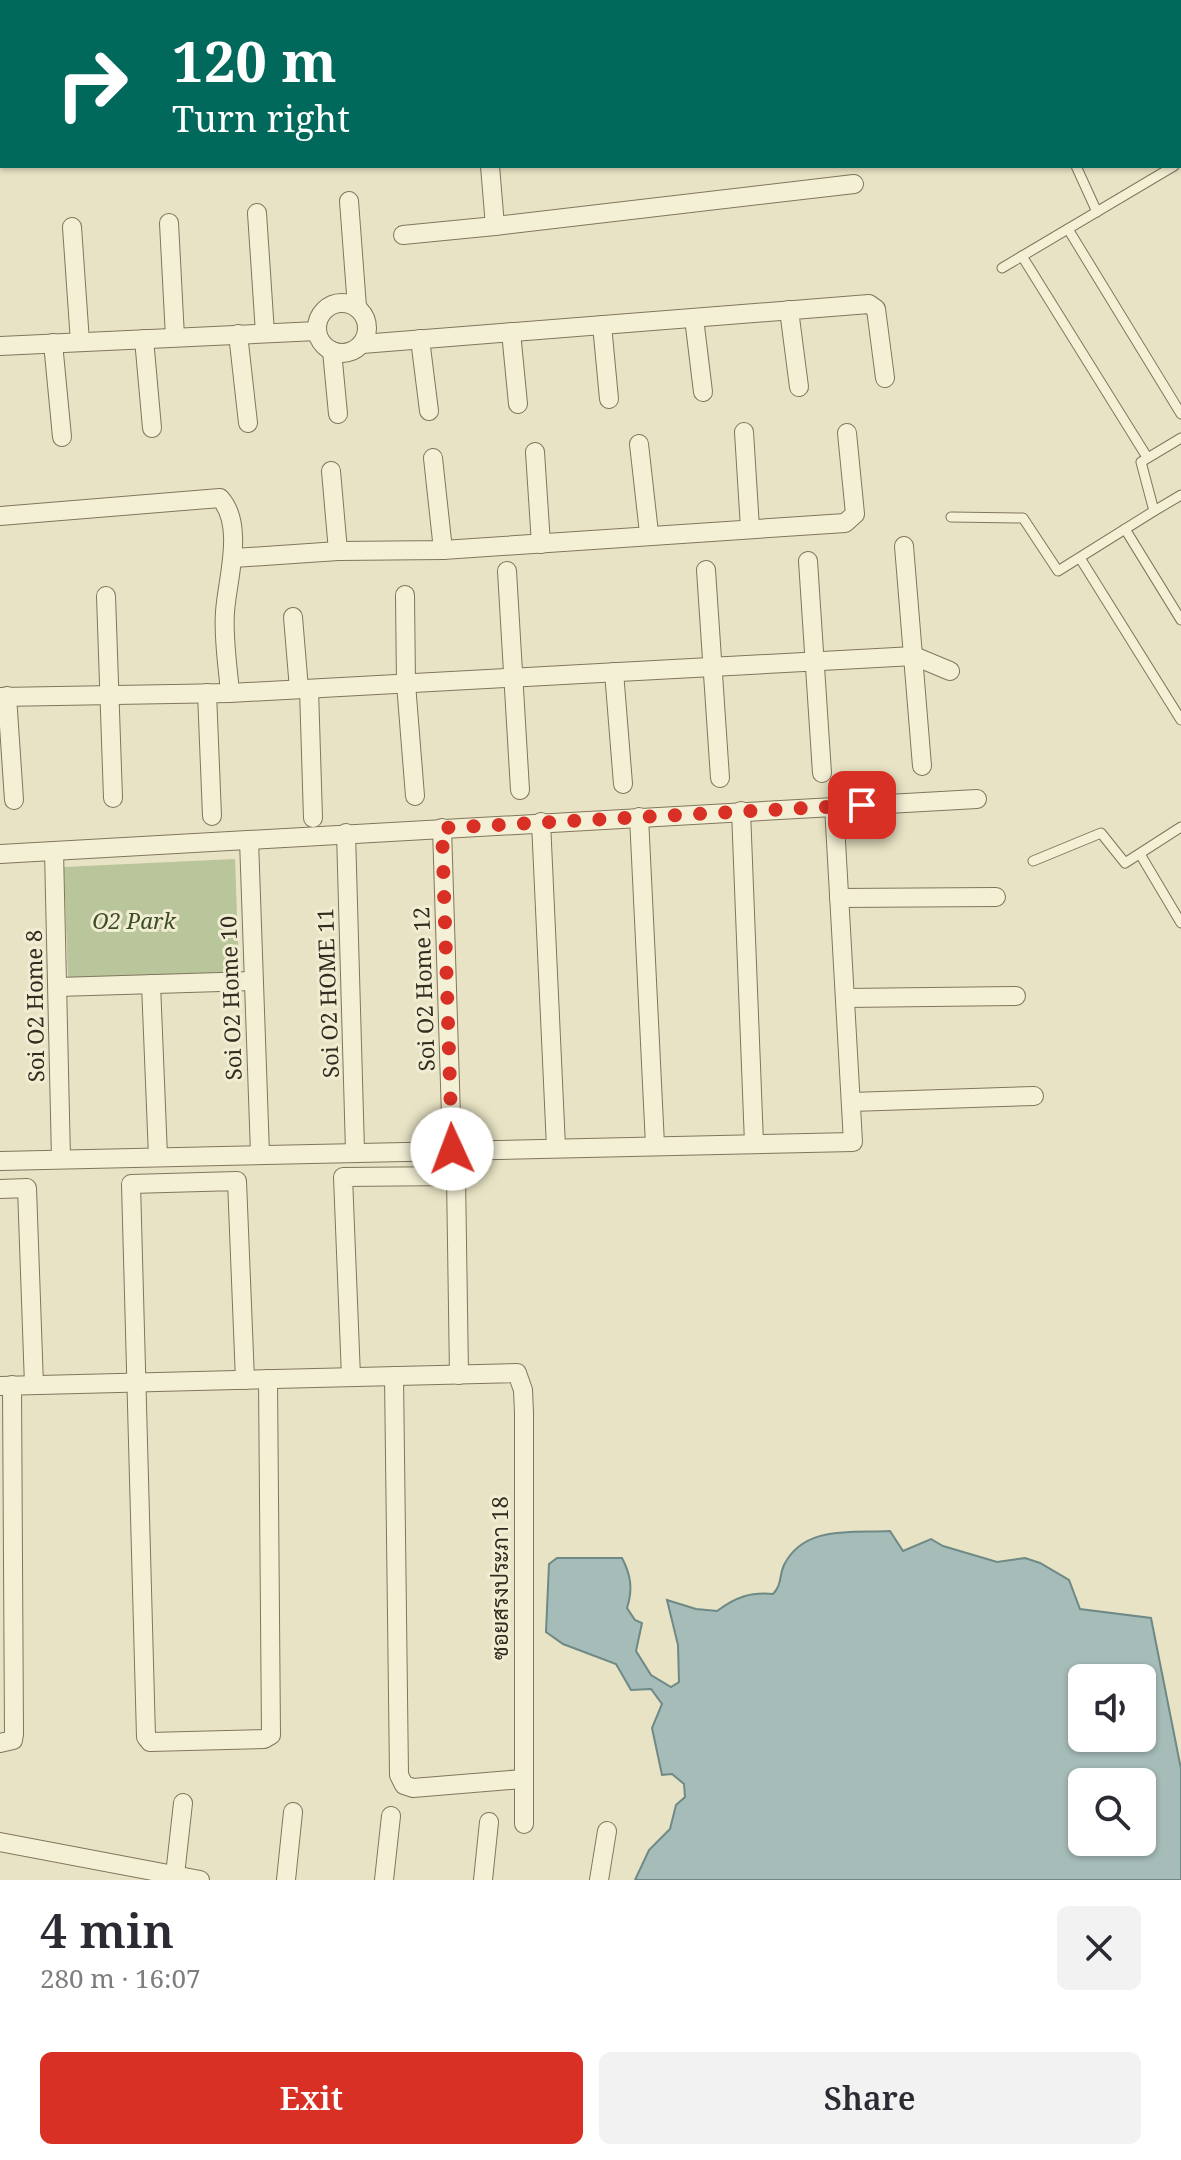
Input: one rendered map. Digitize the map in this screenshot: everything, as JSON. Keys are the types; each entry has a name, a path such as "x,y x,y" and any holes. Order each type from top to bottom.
{"street":[{"path":"490,168 495,226"},
{"path":"403,235 854,184"},
{"path":"349,201 357,307 367,320 362,344"},
{"path":"257,213 265,333"},
{"path":"169,223 175,337"},
{"path":"72,227 80,342"},
{"path":"357,307 341,302 326,308 317,323 317,331 325,346 332,351 348,353 362,344 869,304 876,309 885,378"},
{"path":"789,310 799,387"},
{"path":"694,318 703,392"},
{"path":"602,325 609,399"},
{"path":"0,346 317,331"},
{"path":"511,332 518,404"},
{"path":"238,334 248,423"},
{"path":"144,339 152,428"},
{"path":"420,339 429,411"},
{"path":"53,343 62,437"},
{"path":"332,351 338,414"},
{"path":"744,432 750,528"},
{"path":"234,558 338,551 443,550 649,533 845,523 855,514 847,433"},
{"path":"639,444 649,533"},
{"path":"535,452 541,544"},
{"path":"433,458 443,550"},
{"path":"331,471 338,551"},
{"path":"0,516 220,498 228,510 234,558 225,613 230,693"},
{"path":"904,546 922,766"},
{"path":"808,561 822,773"},
{"path":"706,570 720,778"},
{"path":"507,571 520,790"},
{"path":"405,595 406,684 415,796"},
{"path":"106,596 113,798"},
{"path":"293,617 304,689 313,818"},
{"path":"14,800 4,697 230,693 914,656 950,671"},
{"path":"614,672 623,784"},
{"path":"207,693 212,816"},
{"path":"0,854 977,799"},
{"path":"0,1161 853,1142 834,806"},
{"path":"741,811 754,1143"},
{"path":"639,817 655,1145"},
{"path":"541,822 556,1147"},
{"name":"Soi O2 Home 12","path":"442,828 452,1149"},
{"name":"Soi O2 HOME 11","path":"346,833 355,1151"},
{"name":"Soi O2 Home 10","path":"249,840 260,1154"},
{"name":"Soi O2 Home 8","path":"54,851 61,1159"},
{"path":"839,898 996,897"},
{"path":"58,987 253,981"},
{"path":"151,984 158,1156"},
{"path":"845,998 1016,996"},
{"path":"851,1102 1034,1096"},
{"path":"0,1743 13,1740 14,1734 6,1385 459,1375 456,1176 343,1177 351,1377"},
{"path":"245,1380 237,1181 131,1184 139,1382 146,1737 155,1743 264,1739 271,1735 268,1379"},
{"path":"0,1189 27,1188 34,1385"},
{"name":"ซอยสรงประภา 18","path":"459,1375 512,1371 521,1377 524,1413 524,1824"},
{"path":"394,1376 399,1775 404,1785 413,1788 522,1779"},
{"path":"175,1875 183,1803"},
{"path":"286,1880 293,1812"},
{"path":"384,1880 391,1816"},
{"path":"483,1880 489,1822"},
{"path":"599,1880 607,1831"},
{"path":"0,1842 200,1880"}],"lane":[{"path":"1076,168 1097,212"},
{"path":"1002,268 1171,168"},
{"path":"1068,229 1181,414"},
{"path":"1022,256 1147,457"},
{"path":"1154,511 1140,466 1147,457 1181,438"},
{"path":"951,517 1023,518 1058,571 1181,495"},
{"path":"1125,529 1181,620"},
{"path":"1080,558 1181,720"},
{"path":"1033,861 1101,833 1125,863 1181,827"},
{"path":"1140,854 1181,923"}],"green space":[{"name":"O2 Park","path":"235,859 239,972 68,978 64,867"}],"water":[{"path":"890,1531 903,1551 931,1539 943,1546 997,1562 1025,1558 1069,1580 1080,1609 1151,1618 1181,1769 1181,1880 635,1880 649,1850 670,1829 676,1805 685,1797 684,1784 672,1774 662,1775 652,1728 662,1704 651,1689 631,1690 616,1664 563,1644 546,1632 549,1564 557,1558 622,1558 630,1582 627,1608 635,1620 642,1623 636,1651 651,1675 671,1687 679,1682 678,1645 667,1600 696,1609 717,1611 744,1596 773,1594 784,1565 793,1552 816,1537 845,1532"}],"route":[{"path":"452,1149 442,828 862,805"}]}
